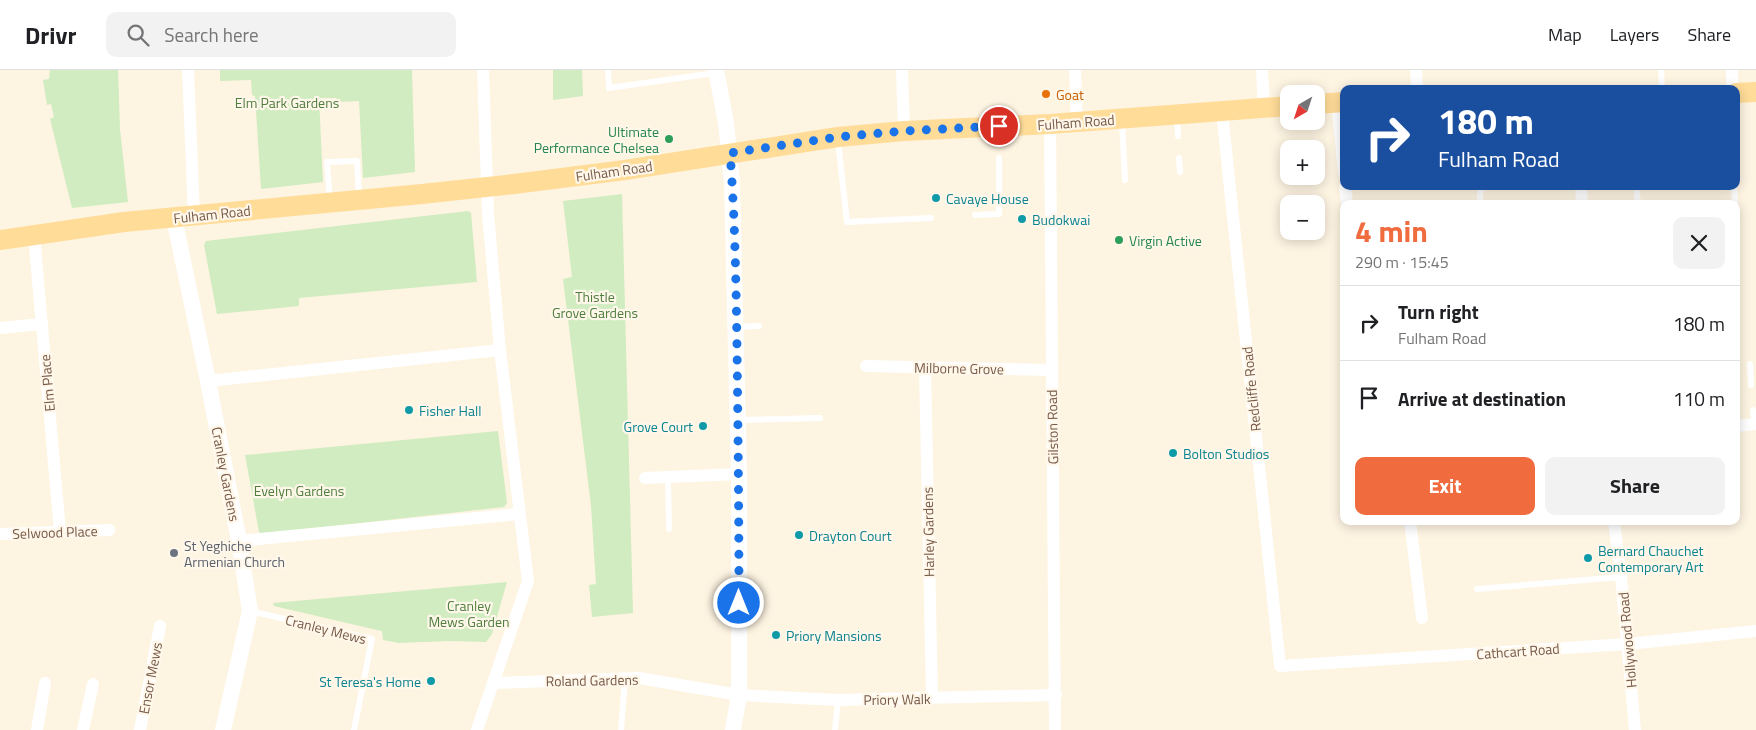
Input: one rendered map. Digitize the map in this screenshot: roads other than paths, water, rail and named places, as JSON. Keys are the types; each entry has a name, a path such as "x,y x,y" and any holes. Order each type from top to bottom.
{"main road":[{"path":"1740,93 1756,92"},
{"path":"1325,103 1340,102"},
{"name":"Fulham Road","path":"0,240 124,222 487,187 633,168 838,137 904,131 999,129 1280,107"}],"street":[{"path":"188,70 194,216"},
{"path":"477,730 528,581 500,350 488,214 483,70"},
{"path":"902,70 904,131"},
{"path":"1075,70 1077,122"},
{"path":"1262,70 1264,108"},
{"path":"1416,70 1417,85"},
{"path":"1732,70 1732,85"},
{"path":"716,72 730,153 736,327 739,474 739,695 733,730"},
{"name":"Redcliffe Road","path":"1222,112 1280,666"},
{"name":"Gilston Road","path":"1050,124 1055,730"},
{"name":"Cranley Gardens","path":"174,218 239,540 250,612 223,730"},
{"name":"Elm Place","path":"34,235 60,532"},
{"path":"0,328 42,324"},
{"path":"208,381 500,350"},
{"name":"Milborne Grove","path":"866,366 1051,370"},
{"name":"Harley Gardens","path":"925,367 932,698"},
{"path":"1740,426 1755,424"},
{"path":"645,478 739,474"},
{"path":"239,540 519,514"},
{"path":"1410,525 1422,618"},
{"name":"Hollywood Road","path":"1614,525 1628,644 1635,730"},
{"name":"Selwood Place","path":"0,534 109,530"},
{"name":"Ensor Mews","path":"140,730 160,626"},
{"name":"Cathcart Road","path":"1280,666 1628,644 1756,631"},
{"name":"Roland Gardens","path":"493,683 642,678 739,695"},
{"path":"37,730 45,683"},
{"path":"83,730 93,684"},
{"name":"Priory Walk","path":"739,695 838,700 1056,695"}],"lane":[{"path":"608,70 609,88 716,72"},
{"path":"1661,70 1662,85"},
{"path":"1176,115 1178,136"},
{"path":"1122,119 1125,180"},
{"path":"838,137 847,222 931,218"},
{"path":"975,215 999,214 999,158"},
{"path":"1179,158 1180,172"},
{"path":"330,203 327,162 357,161 359,200"},
{"path":"1637,193 1638,200"},
{"path":"736,327 760,326"},
{"path":"1750,364 1751,385"},
{"path":"1753,410 1755,424"},
{"path":"738,420 820,418"},
{"path":"668,477 669,529"},
{"path":"1476,589 1621,577"},
{"name":"Cranley Mews","path":"250,612 372,639 354,730"},
{"path":"621,730 625,678"},
{"path":"835,730 838,700"}],"place":[{"name":"Goat","path":"1046,94"},
{"name":"Ultimate Performance Chelsea","path":"669,139"},
{"name":"Cavaye House","path":"936,198"},
{"name":"Budokwai","path":"1022,219"},
{"name":"Virgin Active","path":"1119,240"},
{"name":"Fisher Hall","path":"409,410"},
{"name":"Grove Court","path":"703,426"},
{"name":"Bolton Studios","path":"1173,453"},
{"name":"Drayton Court","path":"799,535"},
{"name":"St Yeghiche Armenian Church","path":"174,553"},
{"name":"Bernard Chauchet Contemporary Art","path":"1588,558"},
{"name":"Priory Mansions","path":"776,635"},
{"name":"St Teresa's Home","path":"431,681"}],"park label":[{"name":"Elm Park Gardens","path":"287,102"},
{"name":"Thistle Grove Gardens","path":"595,304"},
{"name":"Evelyn Gardens","path":"299,490"},
{"name":"Cranley Mews Garden","path":"469,614"}]}
